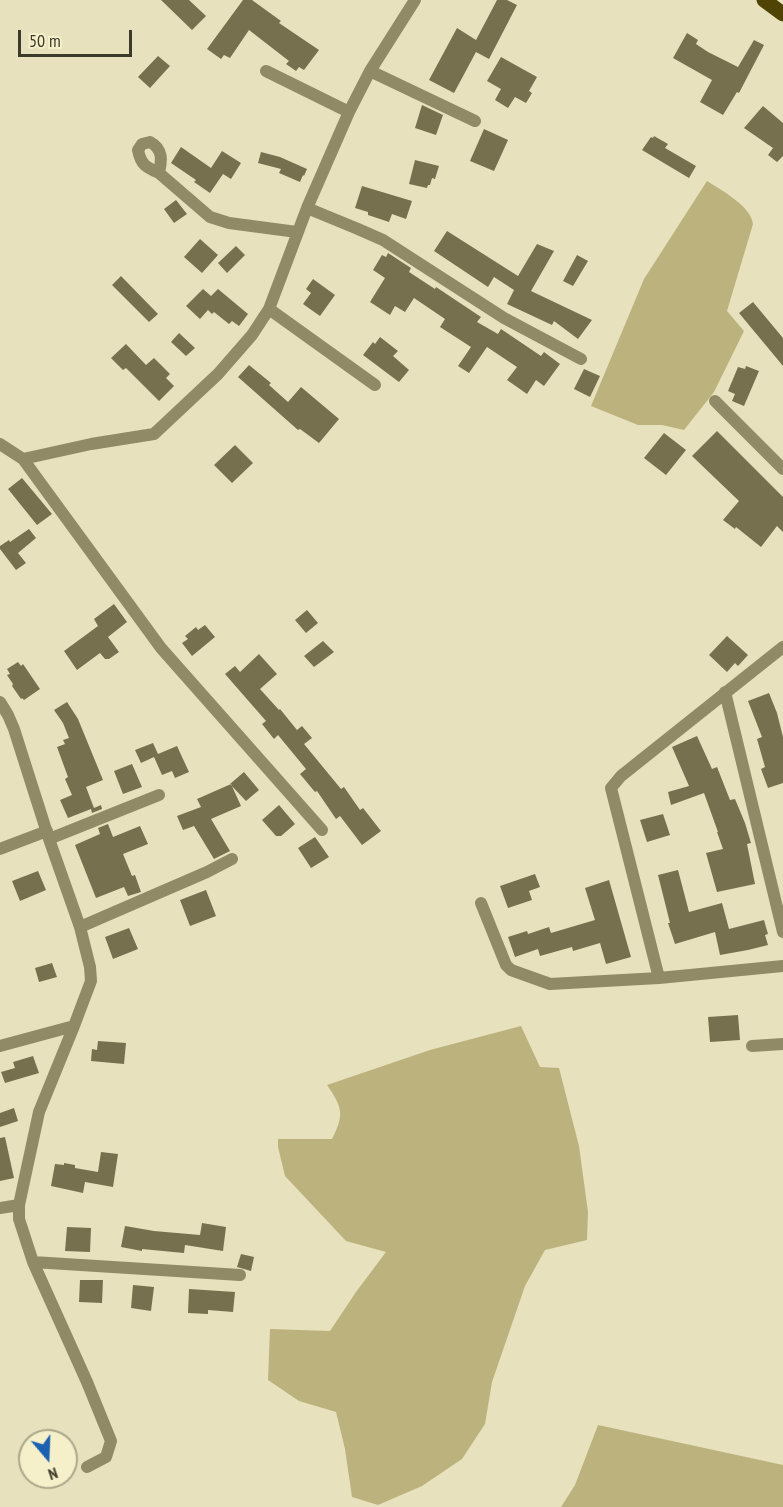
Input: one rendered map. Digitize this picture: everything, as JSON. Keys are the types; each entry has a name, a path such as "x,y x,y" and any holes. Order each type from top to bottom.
{"main road":[{"path":"764,0 783,14"}],"street":[{"path":"23,459 91,444 154,434 218,374 252,335 269,309 297,232 349,112 370,71 415,0"},
{"path":"266,71 349,112"},
{"path":"370,71 475,121"},
{"path":"159,173 210,217 230,223 297,232"},
{"path":"307,208 383,240 504,318 581,359"},
{"path":"269,309 375,385"},
{"path":"715,401 783,470"},
{"path":"0,444 23,459 161,648 321,830"},
{"path":"659,978 611,788 621,776 783,647"},
{"path":"725,692 783,932"},
{"path":"0,702 14,729 80,927 90,966 91,981 39,1112 19,1205 20,1219 33,1262 111,1441 106,1457 87,1467"},
{"path":"0,849 48,835 159,795"},
{"path":"80,927 232,859"},
{"path":"481,903 506,965 512,970 550,984 659,978 783,966"},
{"path":"0,1046 74,1026"},
{"path":"752,1046 783,1044"},
{"path":"0,1208 19,1205"},
{"path":"33,1262 240,1275"}],"shaded area":[{"path":"707,181 741,205 751,217 753,224 727,311 744,331 714,392 684,430 662,425 638,425 591,406 644,279"},
{"path":"521,1026 540,1067 559,1068 579,1146 588,1212 587,1240 545,1250 525,1286 492,1382 485,1424 462,1459 422,1486 378,1505 352,1497 345,1449 336,1412 299,1401 268,1380 270,1329 330,1331 386,1252 346,1241 285,1176 278,1139 332,1139 339,1123 340,1111 327,1085 430,1050"},
{"path":"598,1425 783,1465 783,1507 561,1507 575,1485"}],"building":[{"path":"161,0 189,0 206,16 192,30"},
{"path":"243,0 252,0 281,21 279,23 319,50 304,70 299,67 296,71 286,64 289,61 249,30 230,58 224,55 221,59 207,49"},
{"path":"497,0 507,0 517,5 489,59 476,52 454,93 429,80 457,28 476,40"},
{"path":"687,33 698,40 696,44 708,52 738,67 754,40 764,45 739,93 737,92 723,115 700,102 712,80 673,58"},
{"path":"158,56 170,66 150,88 138,77"},
{"path":"501,57 537,77 529,91 532,93 526,103 515,97 508,108 495,100 501,89 487,81"},
{"path":"422,105 443,115 436,135 415,128"},
{"path":"763,106 783,123 783,156 777,162 768,155 773,148 744,128"},
{"path":"484,129 508,140 494,171 470,161"},
{"path":"654,136 668,144 665,148 696,166 689,178 642,150"},
{"path":"181,147 211,168 222,151 241,163 231,179 223,174 210,193 171,163"},
{"path":"261,152 280,157 307,169 304,176 300,182 279,173 281,169 258,163"},
{"path":"415,160 439,166 435,179 432,178 427,188 409,184"},
{"path":"362,186 412,201 406,219 392,214 389,222 355,208"},
{"path":"176,200 187,214 174,223 164,209"},
{"path":"447,231 518,276 537,244 554,251 531,291 592,320 578,339 554,321 552,325 507,304 514,290 494,277 488,287 434,251"},
{"path":"200,239 218,255 202,273 184,257"},
{"path":"236,246 245,255 227,273 218,263"},
{"path":"388,253 411,268 409,272 481,317 477,322 498,334 501,329 541,356 544,352 560,364 544,386 536,380 527,394 507,380 517,367 487,347 469,373 458,366 471,347 440,327 445,319 414,298 405,312 395,306 390,315 370,302 385,278 373,270 382,255 386,257"},
{"path":"577,255 588,261 573,286 563,281"},
{"path":"121,276 158,314 149,322 112,285"},
{"path":"313,279 335,295 320,316 303,304 311,293 306,289"},
{"path":"203,289 211,296 218,289 248,314 239,326 232,321 229,324 208,310 200,319 186,306"},
{"path":"753,302 783,338 783,366 739,313"},
{"path":"179,333 195,348 186,356 171,342"},
{"path":"380,337 398,351 393,356 409,370 399,382 363,355"},
{"path":"126,344 146,365 154,358 170,374 166,378 174,386 159,401 126,368 123,370 111,358"},
{"path":"249,365 271,383 269,385 288,402 301,387 339,419 319,443 300,429 298,430 238,377"},
{"path":"746,366 759,371 744,406 732,401 735,394 728,391 738,367 745,369"},
{"path":"584,369 600,376 590,397 574,389"},
{"path":"717,431 783,497 783,532 777,526 761,547 736,527 735,529 723,520 739,501 692,456"},
{"path":"664,433 686,450 666,475 644,458"},
{"path":"235,445 253,463 232,483 214,465"},
{"path":"22,478 52,514 37,525 8,489"},
{"path":"29,529 36,538 18,553 26,563 16,570 0,546"},
{"path":"114,604 127,622 108,637 119,652 109,659 105,659 100,653 77,670 64,651 98,626 94,619"},
{"path":"307,610 318,623 306,633 295,620"},
{"path":"205,625 215,637 192,656 182,643 188,639 185,636 196,627 198,630"},
{"path":"727,636 748,655 738,666 735,663 727,672 709,655"},
{"path":"323,641 334,652 314,667 304,656"},
{"path":"259,654 277,674 260,689 297,730 302,726 312,738 304,744 341,789 344,787 360,810 363,808 381,831 362,845 340,816 336,819 317,791 315,792 300,774 306,769 278,735 274,739 262,724 266,721 225,674 235,666 240,672"},
{"path":"18,662 21,666 23,664 40,689 24,700 12,686 7,675 10,674 7,669"},
{"path":"769,693 783,737 783,783 768,788 761,769 765,767 757,739 762,737 748,701"},
{"path":"67,702 78,719 103,780 86,787 94,808 101,805 102,809 92,813 91,809 68,818 60,800 72,795 65,779 68,777 57,747 65,744 63,740 69,738 54,710"},
{"path":"697,736 712,769 717,767 730,800 735,799 745,823 751,843 747,844 755,884 717,892 706,853 723,849 704,793 671,805 668,792 689,786 672,747"},
{"path":"153,743 158,754 177,746 189,772 175,778 172,771 162,775 154,757 141,763 135,750"},
{"path":"132,764 142,787 123,794 114,771"},
{"path":"244,772 259,790 246,801 230,784"},
{"path":"231,784 241,806 211,819 230,851 214,859 194,826 183,830 177,816 201,807 197,799"},
{"path":"279,805 295,824 281,836 276,836 262,820"},
{"path":"663,814 670,835 647,842 640,820"},
{"path":"108,824 113,837 140,826 148,844 123,854 132,876 135,875 141,892 128,896 124,887 96,898 75,845 100,834 98,828"},
{"path":"315,837 329,857 311,868 298,848"},
{"path":"678,870 689,912 722,903 729,929 764,920 768,945 720,955 715,932 675,944 658,875"},
{"path":"38,871 46,890 20,901 12,881"},
{"path":"535,874 540,887 529,891 532,900 508,908 500,886"},
{"path":"609,880 631,957 606,964 600,943 573,951 572,947 540,956 538,949 515,957 508,937 527,931 528,934 549,927 551,933 595,920 585,888"},
{"path":"206,890 216,916 190,926 180,900"},
{"path":"129,928 138,949 113,959 105,937"},
{"path":"52,963 57,977 39,982 35,968"},
{"path":"738,1015 740,1040 710,1042 708,1017"},
{"path":"98,1041 126,1043 124,1064 91,1061 92,1049 97,1050"},
{"path":"33,1056 39,1073 5,1083 1,1072 15,1068 13,1062"},
{"path":"14,1108 18,1121 0,1127 0,1113"},
{"path":"5,1137 14,1178 0,1181 0,1138"},
{"path":"101,1152 118,1154 113,1187 85,1182 83,1193 51,1186 55,1164 75,1165 75,1168 98,1172"},
{"path":"202,1223 226,1227 223,1251 185,1245 184,1253 142,1249 142,1251 121,1247 125,1226 200,1235"},
{"path":"67,1227 91,1228 90,1252 65,1251"},
{"path":"241,1254 254,1257 251,1271 237,1267"},
{"path":"80,1280 103,1280 102,1303 79,1302"},
{"path":"133,1285 154,1287 151,1311 131,1308"},
{"path":"189,1289 235,1292 233,1312 208,1310 208,1314 188,1313"}]}
